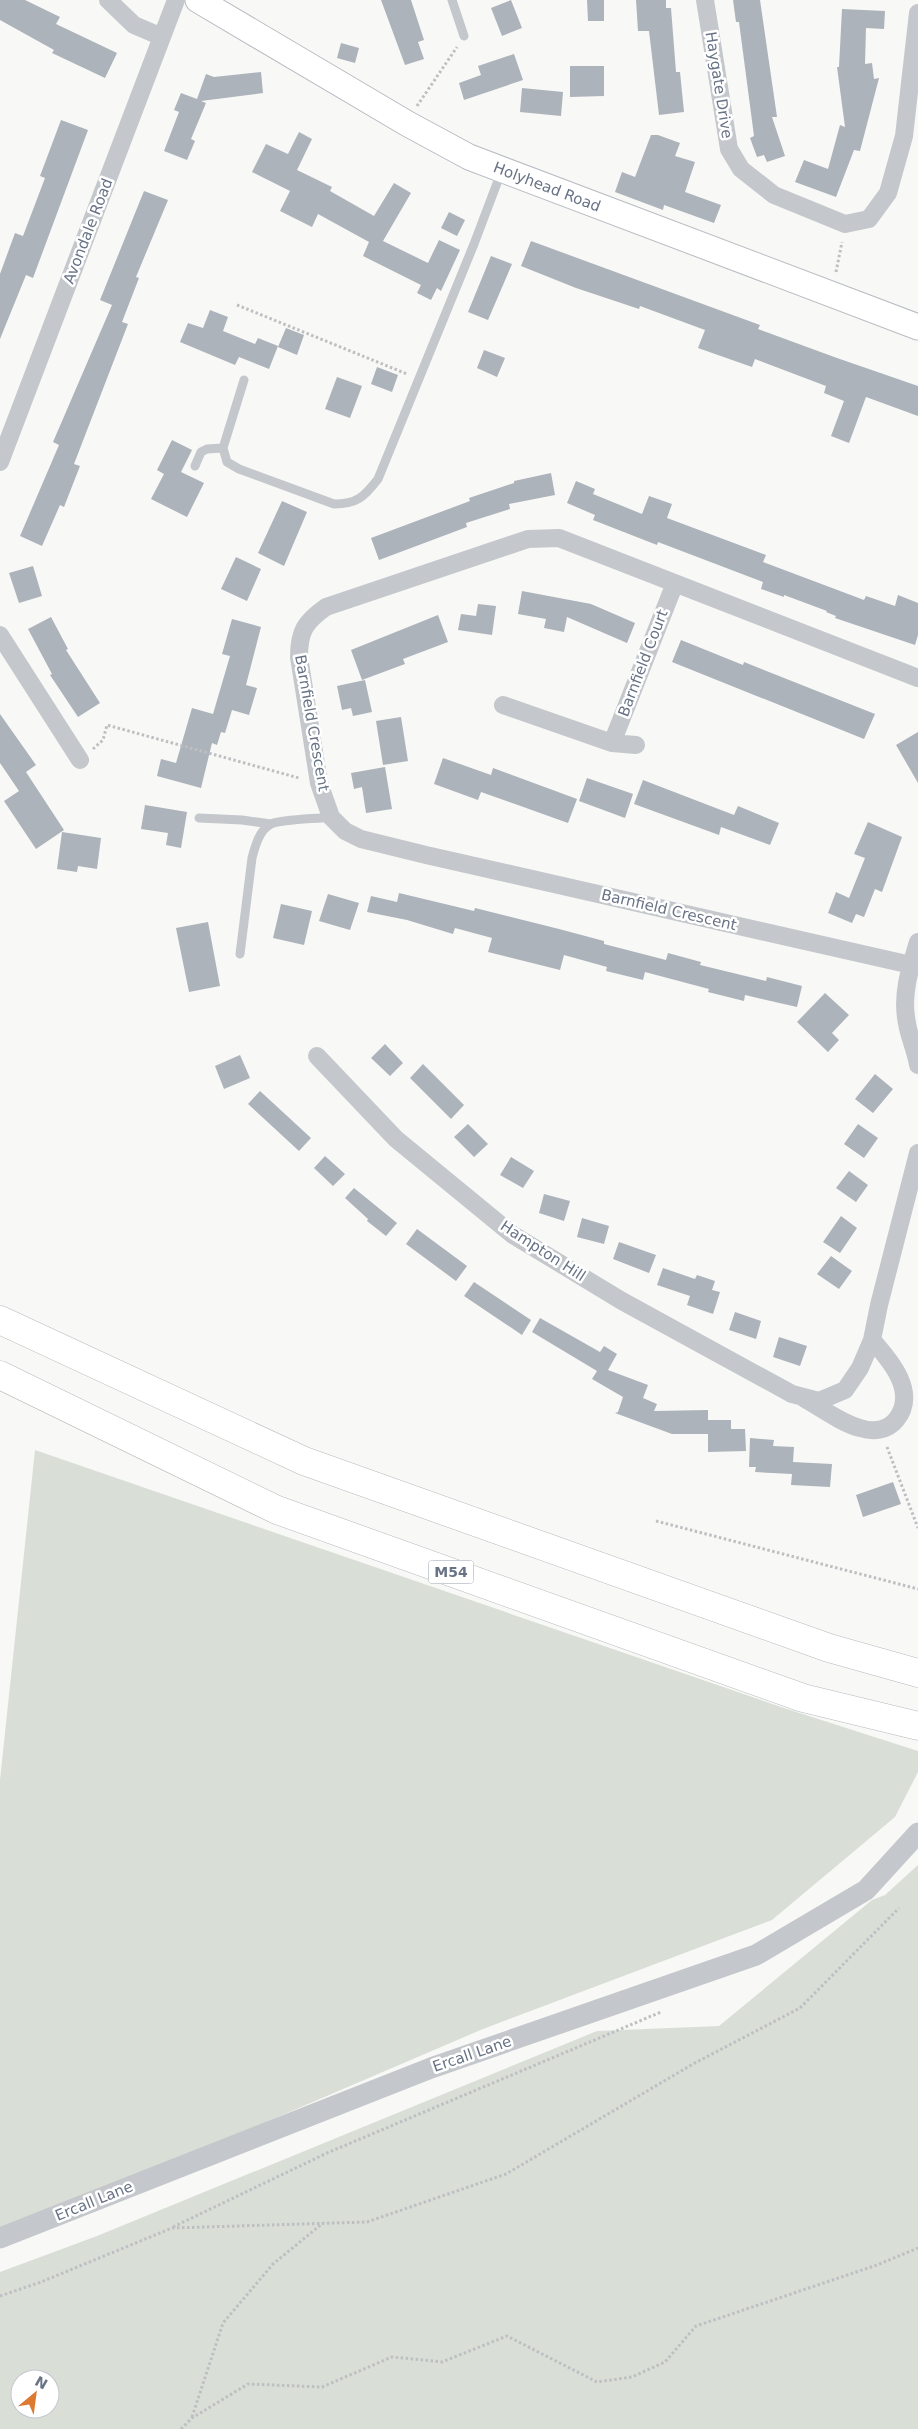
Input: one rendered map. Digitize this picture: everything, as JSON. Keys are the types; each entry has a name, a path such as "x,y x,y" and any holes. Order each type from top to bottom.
{"highway":[{"path":"0,1320 304,1461 829,1648 918,1673"},
{"name":"M54","path":"0,1375 277,1510 803,1698 918,1726"}],"main road":[{"name":"Holyhead Road","path":"198,0 408,124 469,157 918,327"}],"street":[{"path":"108,0 134,24 162,37"},
{"name":"Avondale Road","path":"1,458 176,0"},
{"name":"Haygate Drive","path":"705,0 729,149 740,169 774,195 845,224"},
{"path":"845,224 869,219 888,193 904,136 918,14"},
{"name":"Barnfield Crescent","path":"910,965 361,838 344,831 331,817 319,783 299,657 299,641 303,629 312,617 326,606 528,539 559,538 918,678"},
{"name":"Barnfield Court","path":"612,743 675,583"},
{"path":"0,635 80,760"},
{"path":"503,705 612,743 636,745"},
{"path":"918,942 910,965 905,996 906,1022 918,1065"},
{"name":"Hampton Hill","path":"317,1056 396,1139 513,1235 622,1301 792,1394 818,1401 845,1390 860,1368 872,1340 879,1305 918,1153"},
{"path":"872,1340 889,1359 905,1391 905,1403 901,1414 892,1424 881,1430"},
{"name":"Hampton Hill","path":"804,1398 858,1428 881,1430"},
{"name":"Ercall Lane","path":"0,2238 432,2068 756,1955 866,1890 918,1833"}],"lane":[{"path":"452,0 464,36"},
{"path":"244,380 222,448 227,462 239,469 334,504 348,504 364,496 378,479 474,244 502,170"},
{"path":"195,466 201,452 207,449 222,448"},
{"path":"199,818 242,820 271,824 331,817"},
{"path":"240,954 252,858 256,844 271,824"}],"path":[{"path":"408,124 417,106 464,36"},
{"path":"831,294 845,224"},
{"path":"237,305 419,379"},
{"path":"80,760 103,740 107,725 319,783"},
{"path":"881,1430 918,1528"},
{"path":"656,1521 918,1589"},
{"path":"172,2228 367,2222 506,2174 693,2064 800,2008 900,1908"},
{"path":"0,2296 41,2282 172,2228 327,2154 664,2011"},
{"path":"192,2418 224,2323 272,2264 323,2223"},
{"path":"181,2429 192,2418 248,2384 322,2387 392,2357 442,2362 507,2336 598,2382 632,2377 665,2362 696,2326 877,2265 918,2248"}],"shaded area":[{"path":"35,1450 784,1708 918,1751 918,1772 895,1817 772,1920 483,2029 0,2236 0,1780"},
{"path":"918,1865 918,2429 0,2429 0,2272 97,2236 597,2031 719,2026 872,1900 885,1895"}],"building":[{"path":"0,0 25,0 60,17 56,24 117,53 105,78 52,53 54,50 0,20"},
{"path":"381,0 411,0 424,40 418,42 424,59 405,65"},
{"path":"511,0 522,28 502,36 491,8"},
{"path":"587,0 604,0 604,21 588,21"},
{"path":"636,0 666,0 666,8 671,8 676,72 680,72 684,112 659,115 649,31 638,31"},
{"path":"733,0 760,0 777,117 772,117 785,156 767,162 764,155 757,157 750,138 754,136 739,22 736,22"},
{"path":"842,9 885,11 884,29 866,28 865,64 872,63 874,79 879,78 860,151 854,150 836,197 795,182 804,160 828,169 840,125 845,127 837,67 839,67"},
{"path":"341,43 359,48 355,63 337,58"},
{"path":"514,54 523,80 464,100 459,83 481,75 478,66"},
{"path":"570,66 604,66 604,96 570,97"},
{"path":"261,72 263,93 201,101 206,103 191,139 195,141 187,160 164,151 179,112 174,110 181,93 197,99 206,74 214,77"},
{"path":"522,88 563,92 561,116 520,112"},
{"path":"61,120 88,130 33,278 26,275 0,339 0,274 15,233 23,236 45,178 40,176"},
{"path":"299,132 312,139 297,170 332,187 330,191 374,216 394,183 411,193 383,241 428,263 439,240 460,250 441,291 437,288 431,300 417,293 421,285 363,256 369,242 318,214 312,227 280,211 290,191 252,172 266,144 288,154"},
{"path":"651,135 658,135 680,143 675,156 695,162 685,192 721,205 714,223 664,205 663,210 615,192 622,172 635,177"},
{"path":"144,191 168,200 136,277 139,278 122,322 128,324 74,464 80,466 64,507 60,505 42,546 20,536 59,445 53,442 112,305 100,300"},
{"path":"449,212 465,220 457,236 441,228"},
{"path":"531,241 760,325 758,329 918,386 918,416 866,397 849,443 831,436 844,401 824,393 826,386 755,359 752,367 698,348 705,330 640,306 639,309 576,288 521,266"},
{"path":"491,256 512,264 488,320 468,312"},
{"path":"210,310 228,317 223,331 255,344 258,338 278,346 269,369 239,357 235,365 180,342 188,323 203,328"},
{"path":"286,328 304,335 297,355 278,347"},
{"path":"484,350 505,358 497,377 477,368"},
{"path":"377,367 398,375 392,392 371,384"},
{"path":"337,377 362,386 350,418 325,409"},
{"path":"172,440 192,450 181,472 204,483 187,517 151,499 164,474 157,470"},
{"path":"551,473 555,495 509,504 510,509 466,523 467,527 379,560 371,538 470,501 469,498 514,483 514,481"},
{"path":"576,481 595,489 593,494 642,514 649,496 672,504 667,518 766,555 763,562 864,600 866,596 895,606 898,595 918,603 918,635 915,645 835,618 836,616 827,611 784,595 784,597 761,589 763,582 658,542 657,545 593,520 595,515 567,503"},
{"path":"282,501 307,512 284,566 258,553"},
{"path":"236,557 261,569 247,601 221,589"},
{"path":"33,566 42,596 19,603 9,573"},
{"path":"522,591 591,604 635,623 627,643 567,617 564,632 544,628 546,619 518,614"},
{"path":"478,604 496,606 492,635 458,630 461,614 476,616"},
{"path":"438,615 448,642 403,659 405,664 362,680 351,650"},
{"path":"51,617 68,649 66,650 100,703 78,717 50,675 52,674 28,629"},
{"path":"232,619 261,627 246,685 257,688 249,715 232,710 225,733 221,732 217,745 212,743 201,788 157,776 161,759 176,763 192,708 213,714 230,656 222,654"},
{"path":"681,640 743,665 744,662 875,714 864,739 672,662"},
{"path":"365,680 372,712 353,716 351,708 342,710 337,686"},
{"path":"0,714 36,765 26,772 64,830 36,849 4,801 19,791 0,763"},
{"path":"401,717 408,761 383,765 376,721"},
{"path":"918,732 918,783 896,745"},
{"path":"443,758 491,775 493,768 577,799 568,823 481,792 478,800 434,784"},
{"path":"385,767 392,809 366,813 362,787 354,789 351,773"},
{"path":"587,778 633,794 625,818 579,801"},
{"path":"643,780 734,815 738,806 779,823 770,845 721,827 719,835 634,804"},
{"path":"145,805 187,812 181,848 166,845 168,833 141,829"},
{"path":"868,822 902,837 882,892 875,889 864,917 856,914 852,923 828,913 836,892 849,898 865,858 854,854"},
{"path":"62,832 101,838 97,869 78,866 77,872 57,869"},
{"path":"399,893 474,911 475,908 559,929 604,941 604,944 666,960 668,953 701,962 700,965 766,981 767,977 802,986 797,1007 745,995 744,1001 708,992 709,989 645,972 643,980 606,971 607,967 564,955 560,970 488,952 492,938 455,928 453,934 407,920 367,912 371,896 397,902"},
{"path":"328,894 359,903 350,930 319,921"},
{"path":"281,904 312,911 304,945 273,938"},
{"path":"208,922 220,986 189,992 176,928"},
{"path":"825,993 849,1015 832,1033 839,1040 828,1052 797,1022"},
{"path":"385,1044 403,1063 390,1076 371,1058"},
{"path":"240,1055 250,1078 224,1089 215,1066"},
{"path":"423,1064 464,1105 451,1119 410,1078"},
{"path":"875,1074 893,1089 873,1113 855,1099"},
{"path":"260,1091 311,1138 299,1151 248,1104"},
{"path":"468,1124 488,1144 474,1157 454,1137"},
{"path":"858,1124 878,1138 864,1158 844,1144"},
{"path":"325,1156 345,1174 333,1186 314,1168"},
{"path":"511,1157 534,1171 523,1188 500,1175"},
{"path":"849,1171 868,1185 856,1202 836,1188"},
{"path":"354,1188 397,1223 386,1236 367,1221 368,1219 345,1198"},
{"path":"544,1194 570,1201 564,1221 539,1213"},
{"path":"841,1216 857,1228 840,1253 823,1242"},
{"path":"582,1218 609,1226 604,1244 577,1237"},
{"path":"417,1229 467,1266 456,1281 406,1244"},
{"path":"619,1242 656,1255 649,1273 613,1259"},
{"path":"831,1256 852,1271 839,1289 817,1274"},
{"path":"663,1268 695,1279 697,1275 715,1281 712,1290 720,1292 713,1314 687,1305 690,1296 657,1285"},
{"path":"474,1282 531,1320 522,1335 464,1296"},
{"path":"735,1312 761,1321 756,1339 729,1330"},
{"path":"540,1318 600,1352 604,1346 617,1354 608,1370 648,1385 643,1398 657,1404 654,1411 708,1410 708,1420 731,1420 731,1429 745,1429 746,1451 708,1452 708,1434 672,1434 615,1413 618,1412 623,1397 592,1379 597,1371 532,1332"},
{"path":"779,1337 807,1346 800,1366 773,1357"},
{"path":"750,1438 774,1440 773,1446 794,1447 793,1462 832,1464 830,1487 791,1485 792,1474 755,1472 756,1467 749,1467"},
{"path":"893,1482 901,1504 863,1517 856,1495"}]}
